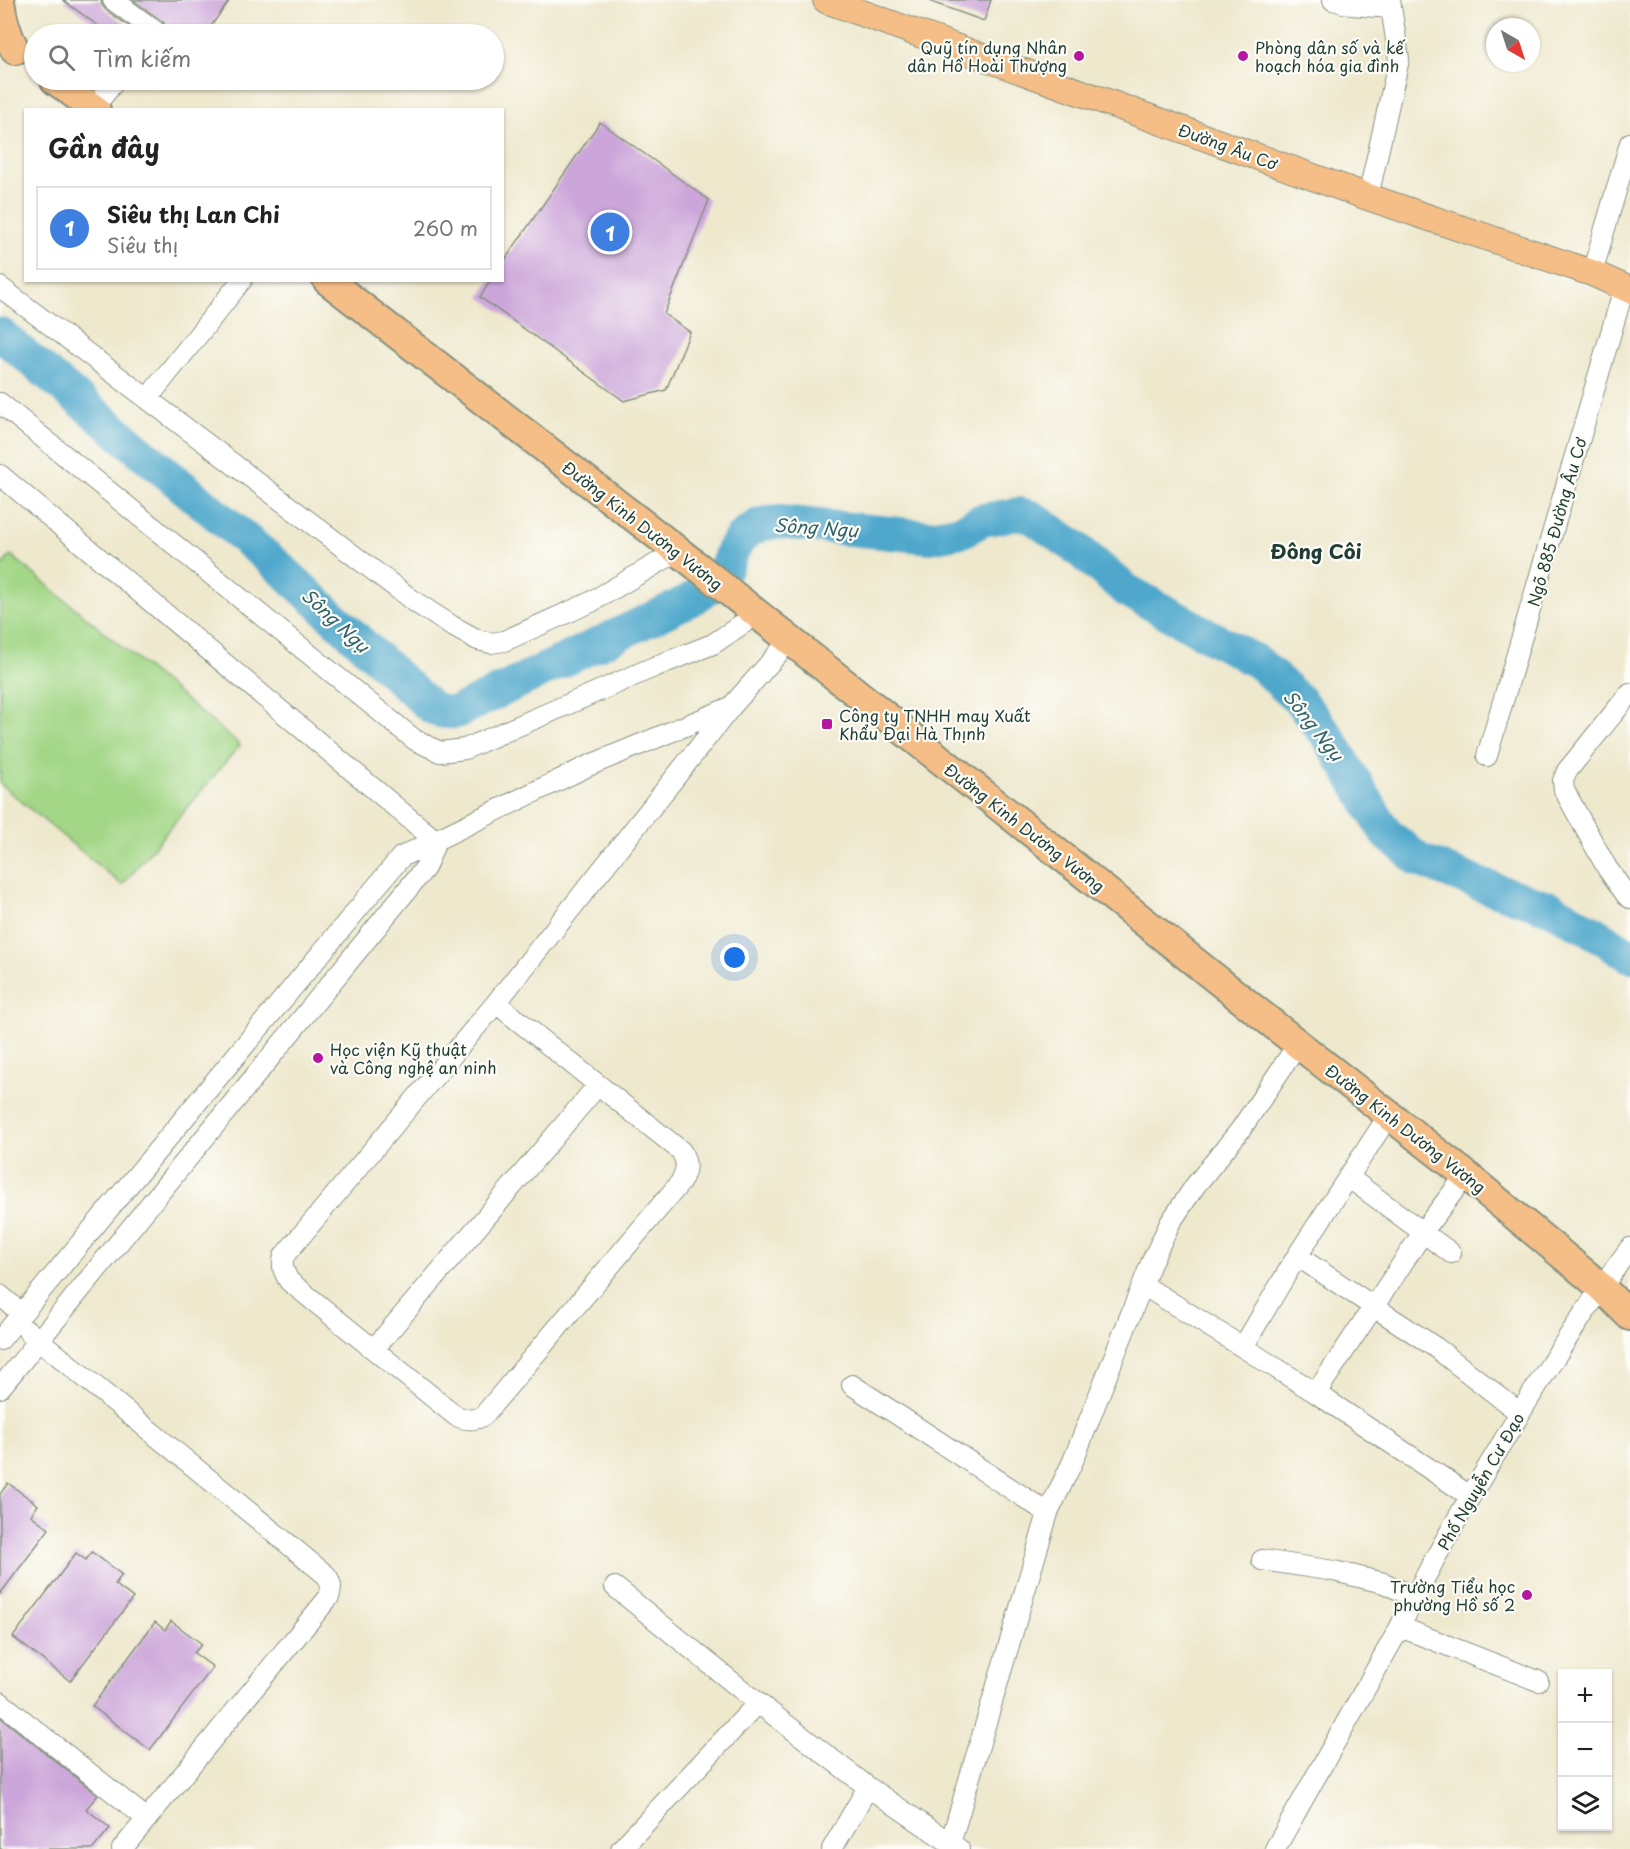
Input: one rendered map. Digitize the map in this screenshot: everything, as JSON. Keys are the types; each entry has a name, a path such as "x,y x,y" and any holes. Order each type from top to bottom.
{"highway":[{"path":"0,1 3,21 12,49"},
{"path":"68,90 93,108"},
{"name":"Đường Kinh Dương Vương","path":"330,282 680,553 1466,1175 1601,1287 1630,1316"}],"main road":[{"name":"Đường Âu Cơ","path":"836,2 1368,197 1592,273 1627,289"}],"street":[{"path":"113,0 146,24"},
{"path":"1334,0 1351,5 1390,4 1399,59 1368,197"},
{"path":"95,108 108,90"},
{"path":"1592,273 1630,143"},
{"path":"148,398 241,282"},
{"path":"0,287 415,602 478,640 491,643 515,637 591,602 680,553"},
{"name":"Ngõ 885 Đường Âu Cơ","path":"1487,756 1627,289"},
{"path":"0,403 415,740 440,752 465,749 654,667 713,644 752,610"},
{"path":"0,475 436,840"},
{"path":"496,1003 681,1150 687,1162 686,1173 680,1183 483,1416 475,1420 466,1420 456,1416 289,1281 283,1271 284,1256 496,1003 731,707 790,640"},
{"path":"1630,693 1568,771 1563,781 1564,790 1607,868 1630,898"},
{"path":"9,1327 401,857 588,766 731,707"},
{"path":"0,1388 425,868 436,840"},
{"path":"615,1587 758,1703 868,1787 954,1846 1048,1513 1073,1461 1143,1285 1170,1223 1195,1186 1241,1129 1298,1044"},
{"path":"374,1349 597,1085"},
{"path":"1243,1347 1297,1256 1389,1115"},
{"path":"1316,1393 1423,1232 1466,1175"},
{"path":"1348,1177 1451,1252"},
{"name":"Phố Nguyễn Cư Đạo","path":"1275,1849 1400,1627 1470,1496 1601,1287 1630,1248"},
{"path":"1297,1256 1435,1347 1520,1413"},
{"path":"1143,1285 1316,1393 1470,1496"},
{"path":"0,1295 9,1327"},
{"path":"9,1327 38,1340 326,1575 331,1582 332,1589 329,1597 123,1849"},
{"path":"852,1385 1048,1513"},
{"path":"1262,1560 1334,1571 1384,1583 1414,1597"},
{"path":"1400,1627 1538,1681"},
{"path":"0,1702 147,1820"},
{"path":"621,1849 758,1703"},
{"path":"832,1849 868,1787"}],"green space":[{"path":"11,555 240,745 122,885 0,784 0,568"}],"building":[{"path":"63,0 101,0 106,10 126,24 95,24"},
{"path":"133,0 230,0 212,24 164,24"},
{"path":"931,0 991,0 984,21 931,2"},
{"path":"600,122 709,200 664,314 690,332 666,390 624,401 480,297 490,282 504,282 504,261"},
{"path":"8,1483 38,1505 31,1515 49,1529 0,1594 0,1494"},
{"path":"92,1552 122,1575 115,1584 133,1598 70,1681 13,1637 76,1553 86,1560"},
{"path":"171,1621 202,1644 194,1653 213,1667 150,1750 92,1706 155,1622 165,1630"},
{"path":"0,1717 98,1795 86,1809 110,1828 93,1849 0,1849"}],"waterway":[{"name":"Sông Ngụ","path":"0,334 279,567 425,702 443,712 456,712 690,600 711,586 727,565 740,539 761,524 780,522 930,537 962,531 982,520 1019,514 1032,517 1075,547 1126,590 1259,663 1300,701 1329,738 1386,833 1419,860 1484,886 1553,909 1630,956"}],"place":[{"name":"Quỹ tín dụng Nhân dân Hồ Hoài Thượng","path":"1079,56"},
{"name":"Phòng dân số và kế hoạch hóa gia đình","path":"1243,56"},
{"name":"Siêu thị Lan Chi","path":"610,232"},
{"name":"Công ty TNHH may Xuất Khẩu Đại Hà Thịnh","path":"827,724"},
{"name":"Học viện Kỹ thuật và Công nghệ an ninh","path":"318,1058"},
{"name":"Trường Tiểu học phường Hồ số 2","path":"1527,1595"}],"district":[{"name":"Đông Côi","path":"1316,551"}]}
